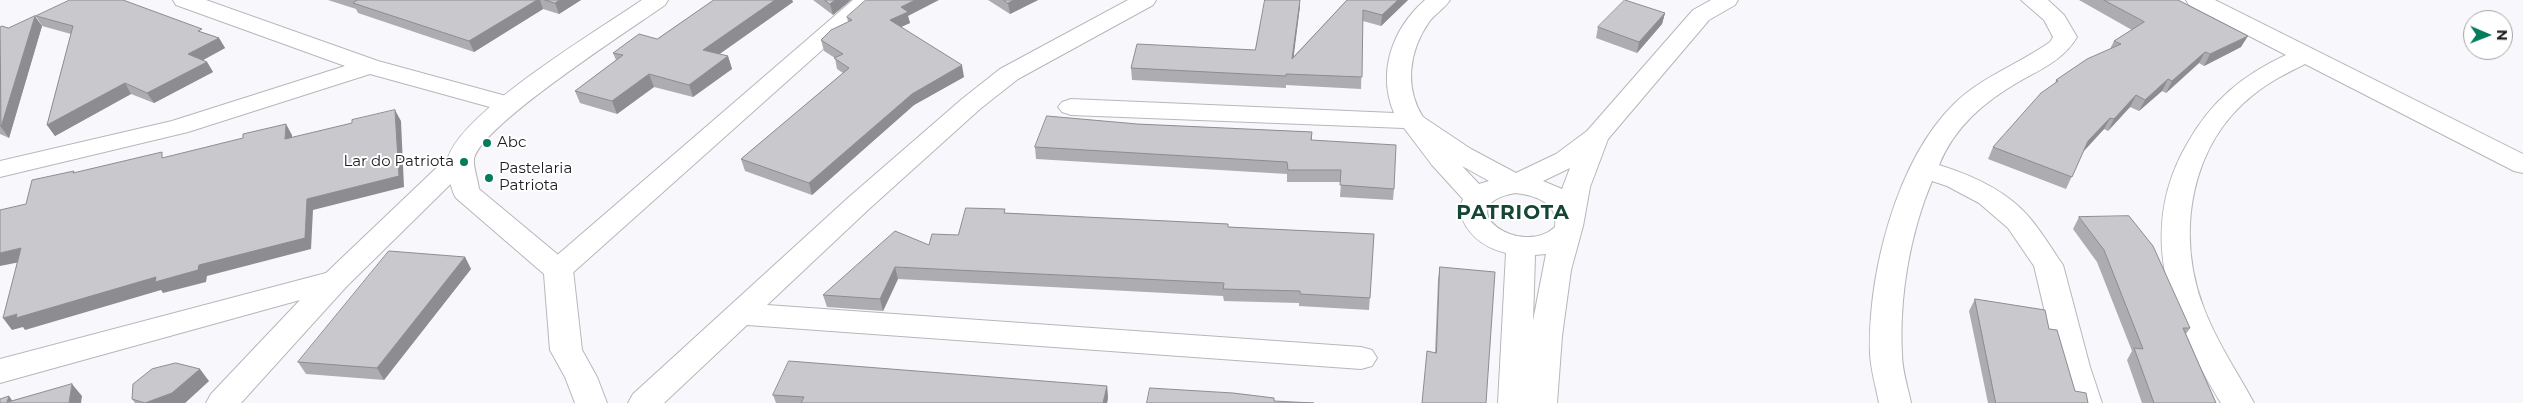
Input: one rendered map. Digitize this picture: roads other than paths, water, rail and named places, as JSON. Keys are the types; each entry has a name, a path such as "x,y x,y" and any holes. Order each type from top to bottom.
{"street":[{"path":"184,0 369,66 508,104"},
{"path":"222,403 336,280 461,160 469,142 480,129 508,104 657,0"},
{"path":"558,270 868,0"},
{"path":"644,403 859,202 971,104 1009,74 1145,0"},
{"path":"1439,0 1430,6 1412,31 1401,56 1398,84 1410,121 1477,198"},
{"path":"1071,107 1410,121 1462,156 1515,184 1545,191 1566,208 1569,223 1562,237 1551,243 1521,247 1504,244 1490,237 1479,228 1473,218 1472,208 1477,198 1493,188 1515,184 1565,160 1596,138 1701,15 1727,0"},
{"path":"1895,403 1886,355 1888,304 1900,238 1923,169 1946,128 1964,108 2059,47 2065,37 2058,21 2046,8 2032,0"},
{"path":"2197,0 2523,165"},
{"path":"2238,403 2215,369 2188,311 2175,258 2175,210 2184,171 2203,138 2225,106 2251,83 2305,56"},
{"path":"0,169 170,130 369,66"},
{"path":"1541,403 1544,354 1558,255 1569,223 1576,187 1596,138"},
{"path":"461,160 466,192 558,270 566,350 581,377 592,403"},
{"path":"1923,169 1957,180 1989,197 2018,222 2048,265 2074,367 2086,403"},
{"path":"1514,403 1521,247"},
{"path":"0,372 336,280"},
{"path":"739,314 1361,358"}],"place":[{"name":"Abc","path":"487,143"},
{"name":"Lar do Patriota","path":"464,162"},
{"name":"Pastelaria Patriota","path":"489,178"}],"district":[{"name":"PATRIOTA","path":"1513,213"}]}
